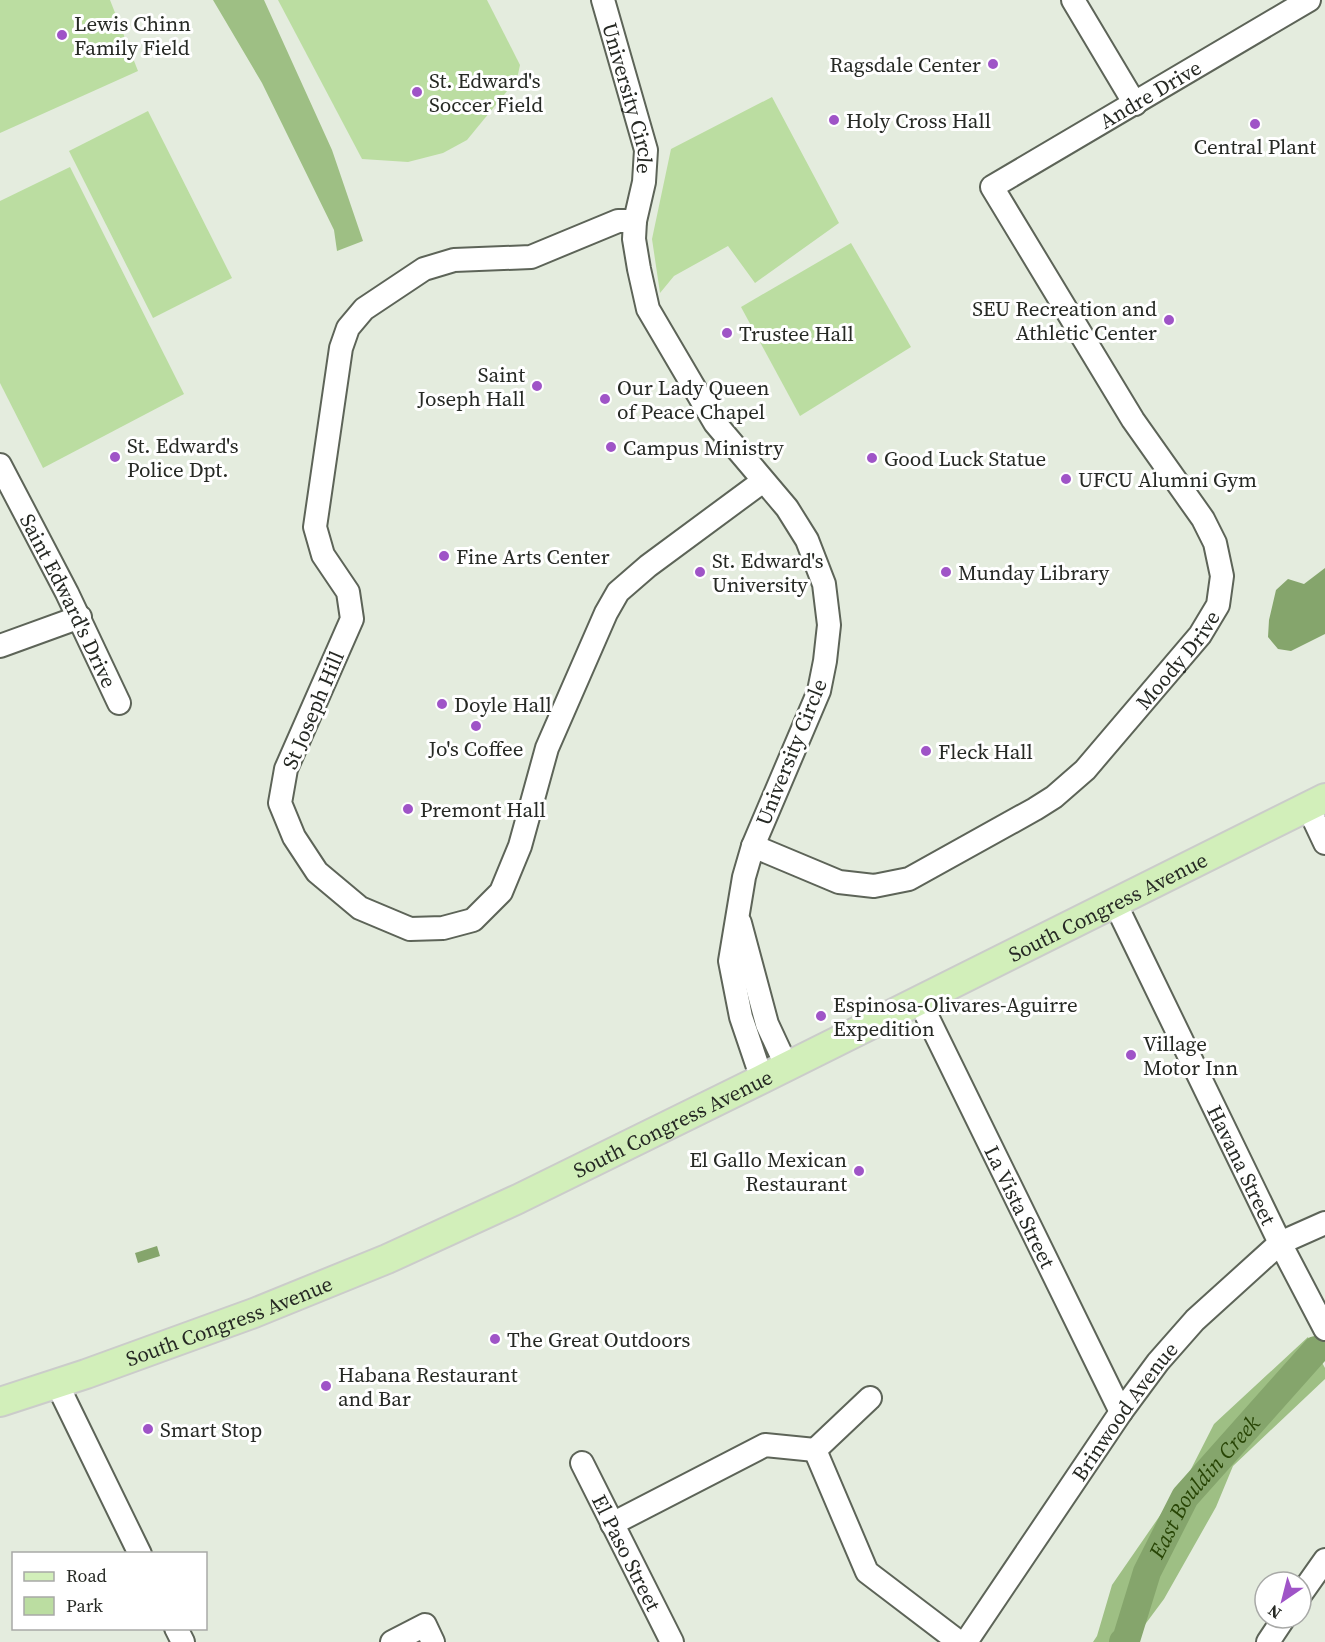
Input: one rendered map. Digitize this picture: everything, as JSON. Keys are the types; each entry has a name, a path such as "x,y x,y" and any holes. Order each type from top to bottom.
{"main road":[{"name":"South Congress Avenue","path":"0,1402 57,1384 254,1313 387,1259 518,1199 787,1067 1316,802"}],"street":[{"name":"University Circle","path":"603,0 646,150 644,182 635,220 634,239 648,309 715,423 787,508 807,540 824,585 830,625 819,691 753,846 744,877 730,961 741,1017 762,1079"},
{"path":"1073,0 1135,104"},
{"name":"Andre Drive","path":"992,188 1309,0"},
{"name":"Moody Drive","path":"753,846 838,882 874,886 909,879 1035,809 1054,797 1085,770 1200,635 1218,605 1222,576 1215,543 1203,519 1133,420 992,188"},
{"name":"St Joseph Hill","path":"635,220 618,221 531,257 454,260 424,269 364,309 348,328 341,348 315,527 323,555 348,592 352,619 286,768 280,803 294,837 317,872 360,908 410,929 443,928 472,920 501,892 520,846 547,748 606,613 618,592 648,566 763,481"},
{"name":"Saint Edward's Drive","path":"0,465 80,617 119,703"},
{"path":"0,646 80,617"},
{"path":"1316,802 1325,843"},
{"name":"Havana Street","path":"1115,903 1280,1243 1325,1329"},
{"name":"University Circle","path":"738,916 766,1024 787,1067"},
{"name":"La Vista Street","path":"919,1000 1121,1412"},
{"name":"Brinwood Avenue","path":"966,1642 1121,1412 1158,1362 1195,1320 1280,1243 1325,1223"},
{"path":"57,1384 139,1552"},
{"path":"612,1524 765,1445 815,1450 870,1398"},
{"path":"815,1450 867,1572 959,1642"},
{"name":"El Paso Street","path":"582,1463 672,1642"},
{"path":"1313,1577 1325,1560"},
{"path":"392,1642 429,1634"}],"green space":[{"name":"Lewis Chinn Family Field","path":"0,0 110,0 138,71 0,133"},
{"name":"St. Edward's Soccer Field","path":"278,0 487,0 520,65 517,79 467,140 443,153 408,162 362,159"},
{"path":"772,97 839,223 755,283 728,246 674,276 660,293 652,239 671,149"},
{"path":"148,111 232,278 153,318 69,151"},
{"path":"70,167 184,394 43,468 0,383 0,201"},
{"path":"851,243 911,347 800,416 741,307"}],"shaded area":[{"path":"213,0 264,0 332,150 363,241 337,251 334,230 262,83"},
{"path":"1325,568 1325,634 1291,651 1278,649 1268,637 1269,620 1276,590 1288,579 1304,584"},
{"path":"157,1246 160,1256 138,1263 135,1253"},
{"path":"1308,1337 1325,1368 1325,1379 1233,1466 1216,1507 1164,1599 1132,1642 1093,1642 1097,1636 1112,1585 1188,1475 1214,1424"}],"waterway":[{"name":"East Bouldin Creek","path":"1123,1642 1126,1640 1147,1572 1185,1497 1316,1350"}],"place":[{"name":"Lewis Chinn Family Field","path":"62,35"},
{"name":"Ragsdale Center","path":"993,64"},
{"name":"St. Edward's Soccer Field","path":"417,92"},
{"name":"Holy Cross Hall","path":"834,120"},
{"name":"Central Plant","path":"1255,124"},
{"name":"SEU Recreation and Athletic Center","path":"1169,320"},
{"name":"Trustee Hall","path":"727,333"},
{"name":"Saint Joseph Hall","path":"537,386"},
{"name":"Our Lady Queen of Peace Chapel","path":"605,399"},
{"name":"Campus Ministry","path":"611,447"},
{"name":"St. Edward's Police Dpt.","path":"115,457"},
{"name":"Good Luck Statue","path":"872,458"},
{"name":"UFCU Alumni Gym","path":"1066,479"},
{"name":"Fine Arts Center","path":"444,556"},
{"name":"St. Edward's University","path":"700,572"},
{"name":"Munday Library","path":"946,572"},
{"name":"Doyle Hall","path":"442,704"},
{"name":"Jo's Coffee","path":"476,726"},
{"name":"Fleck Hall","path":"926,751"},
{"name":"Premont Hall","path":"408,809"},
{"name":"Espinosa-Olivares-Aguirre Expedition","path":"821,1016"},
{"name":"Village Motor Inn","path":"1131,1055"},
{"name":"El Gallo Mexican Restaurant","path":"859,1171"},
{"name":"The Great Outdoors","path":"495,1339"},
{"name":"Habana Restaurant and Bar","path":"326,1386"},
{"name":"Smart Stop","path":"148,1429"}]}
